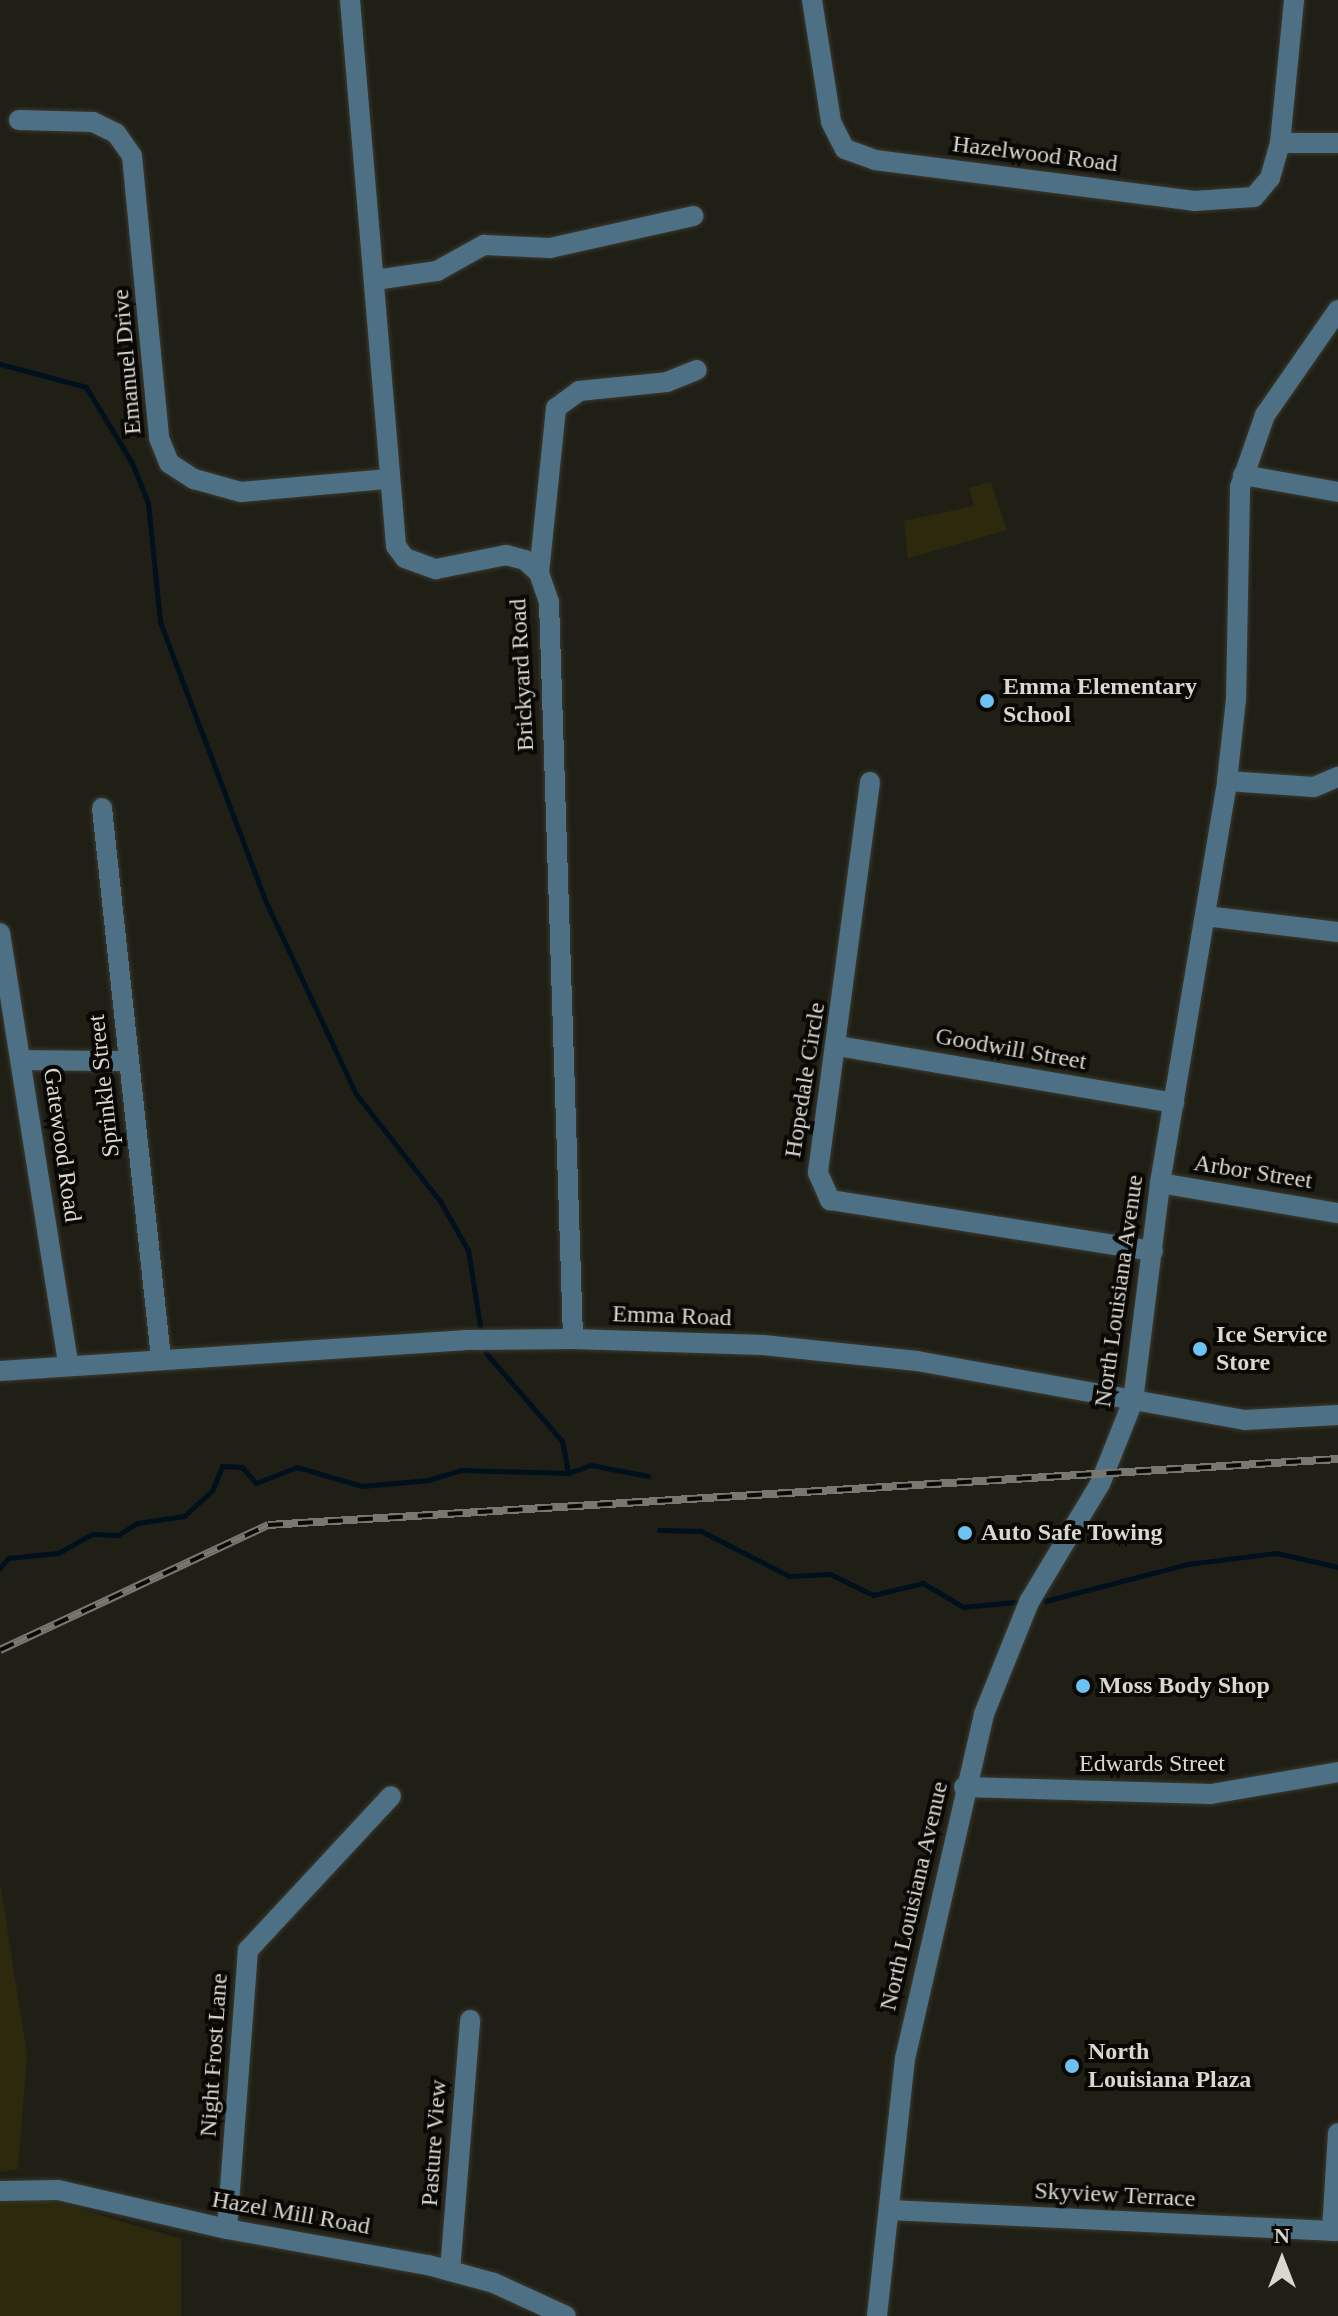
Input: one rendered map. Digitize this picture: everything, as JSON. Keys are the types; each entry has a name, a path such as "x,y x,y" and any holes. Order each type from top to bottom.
{"street":[{"name":"Brickyard Road","path":"350,0 375,280 392,531 405,558 436,569 506,555 525,560 539,573 549,602 573,1339"},
{"name":"Hazelwood Road","path":"812,0 831,122 845,149 875,160 1194,201 1254,197 1270,178 1280,143 1294,0"},
{"name":"Emanuel Drive","path":"19,120 93,122 116,133 132,156 159,438 169,463 194,479 241,492 388,479"},
{"path":"1280,143 1338,143"},
{"path":"375,280 437,271 484,245 550,248 693,216"},
{"name":"North Louisiana Avenue","path":"877,2316 905,2059 964,1787 1010,1644 1038,1584 1104,1475 1133,1401 1160,1183 1227,781 1236,700 1236,530 1243,475 1265,415 1338,310"},
{"path":"539,573 556,408 579,391 667,382 697,370"},
{"path":"1243,475 1338,492"},
{"path":"1227,781 1314,787 1338,777"},
{"name":"Hopedale Circle","path":"870,782 838,1046 818,1173 830,1200 1153,1251"},
{"name":"Sprinkle Street","path":"102,808 126,1061 161,1358"},
{"path":"1205,916 1338,932"},
{"name":"Gatewood Road","path":"0,933 23,1060 68,1364"},
{"name":"Goodwill Street","path":"838,1046 1174,1103"},
{"path":"23,1060 126,1061"},
{"name":"Arbor Street","path":"1160,1183 1338,1213"},
{"name":"Emma Road","path":"0,1371 161,1358 573,1339 763,1345 917,1361 1245,1420 1338,1415"},
{"name":"Edwards Street","path":"964,1787 1211,1794 1338,1772"},
{"name":"Night Frost Lane","path":"227,2229 248,1950 391,1796"},
{"name":"Pasture View","path":"450,2271 470,2020"},
{"path":"1335,2231 1338,2133"},
{"name":"Hazel Mill Road","path":"0,2191 58,2190 227,2229 450,2271 494,2283 566,2316"},
{"name":"Skyview Terrace","path":"889,2210 1335,2231"}],"shaded area":[{"path":"991,482 1007,530 908,558 904,521 974,506 969,488"},
{"path":"0,1882 27,2056 18,2169 0,2172"},
{"path":"50,2200 181,2239 181,2316 0,2316 0,2202"}],"waterway":[{"path":"0,364 86,387 132,463 148,503 160,622 265,900 356,1094 440,1201 468,1250 480,1326"},
{"path":"486,1353 562,1441 568,1473"},
{"path":"0,1568 8,1558 58,1553 92,1534 118,1535 137,1523 184,1516 212,1491 222,1466 242,1467 256,1483 297,1467 362,1486 428,1480 460,1470 568,1473 591,1465 648,1476"},
{"path":"659,1530 701,1531 789,1576 830,1574 873,1595 923,1583 963,1607 1016,1602"},
{"path":"1045,1601 1188,1564 1276,1553 1338,1567"}],"railway":[{"path":"0,1650 268,1525 1338,1459"}],"place":[{"name":"Emma Elementary School","path":"987,701"},
{"name":"Ice Service Store","path":"1200,1349"},
{"name":"Auto Safe Towing","path":"965,1533"},
{"name":"Moss Body Shop","path":"1083,1686"},
{"name":"North Louisiana Plaza","path":"1072,2066"}]}
